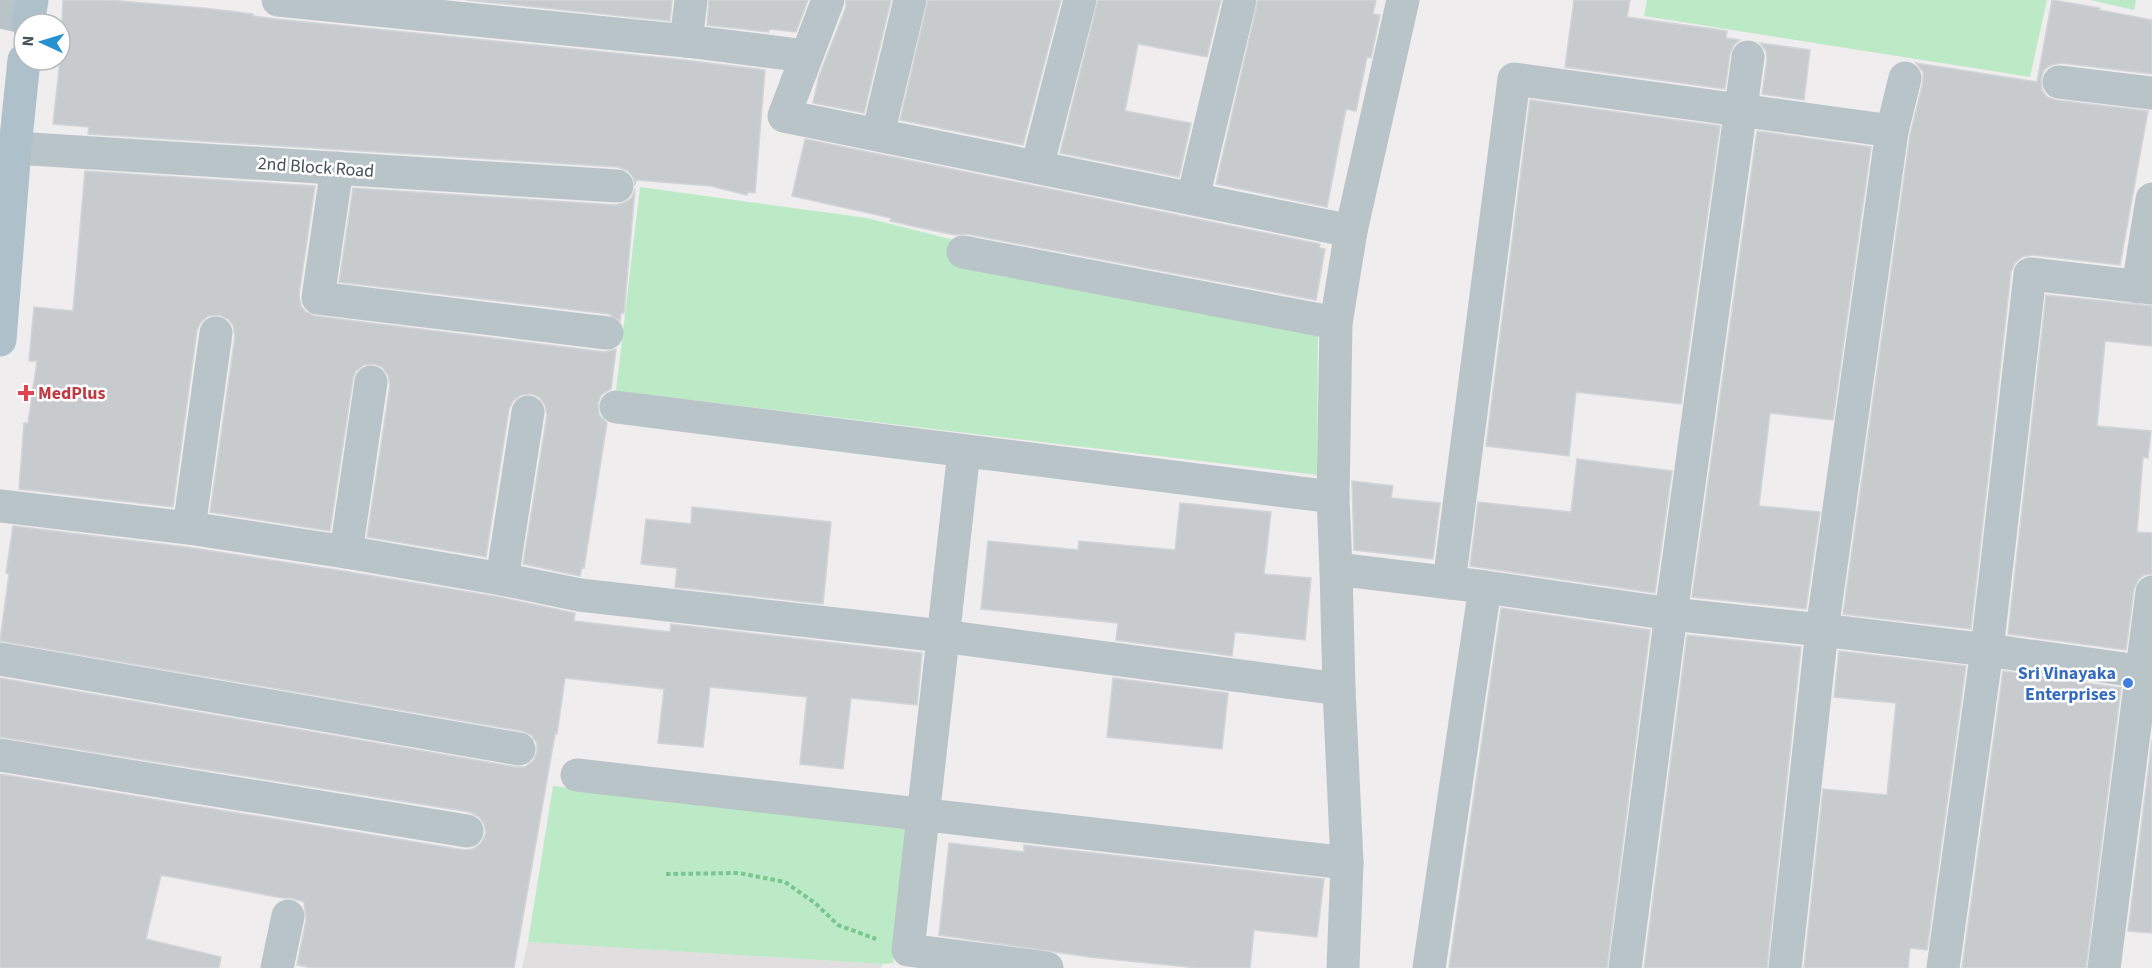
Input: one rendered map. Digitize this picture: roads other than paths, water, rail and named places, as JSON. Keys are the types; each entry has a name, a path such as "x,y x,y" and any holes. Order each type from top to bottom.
{"main road":[{"path":"0,340 8,149 22,72"}],"street":[{"path":"278,0 530,13 686,41 806,56"},
{"path":"686,41 691,0"},
{"path":"828,0 784,116 1351,231"},
{"path":"878,134 910,0"},
{"path":"1037,167 1080,0"},
{"path":"1193,198 1240,0"},
{"path":"1343,968 1347,863 1333,497 1336,323 1351,231 1403,0"},
{"path":"1625,968 1748,57"},
{"path":"1785,968 1822,630 1892,131 1905,78"},
{"path":"1449,583 1514,79 1892,131"},
{"path":"2059,82 2152,93"},
{"name":"2nd Block Road","path":"8,149 617,186"},
{"path":"337,168 318,298 607,333"},
{"path":"1943,968 1987,650 2030,274 2145,288 2152,199"},
{"path":"963,252 1336,323"},
{"path":"189,528 216,333"},
{"path":"346,552 371,382"},
{"path":"616,407 1333,497"},
{"path":"502,579 528,412"},
{"path":"964,451 908,950 1047,968"},
{"path":"0,506 189,528 346,552 580,595 942,636 1339,689"},
{"path":"1336,569 1485,587 1671,614 1987,650 2147,673"},
{"path":"1429,968 1485,587"},
{"path":"2104,968 2147,673 2152,592"},
{"path":"0,659 519,749"},
{"path":"0,754 467,831"},
{"path":"577,775 1347,863"},
{"path":"278,968 288,916"}],"place":[{"name":"MedPlus","path":"26,393"},
{"name":"Sri Vinayaka Enterprises","path":"2128,683"}]}
